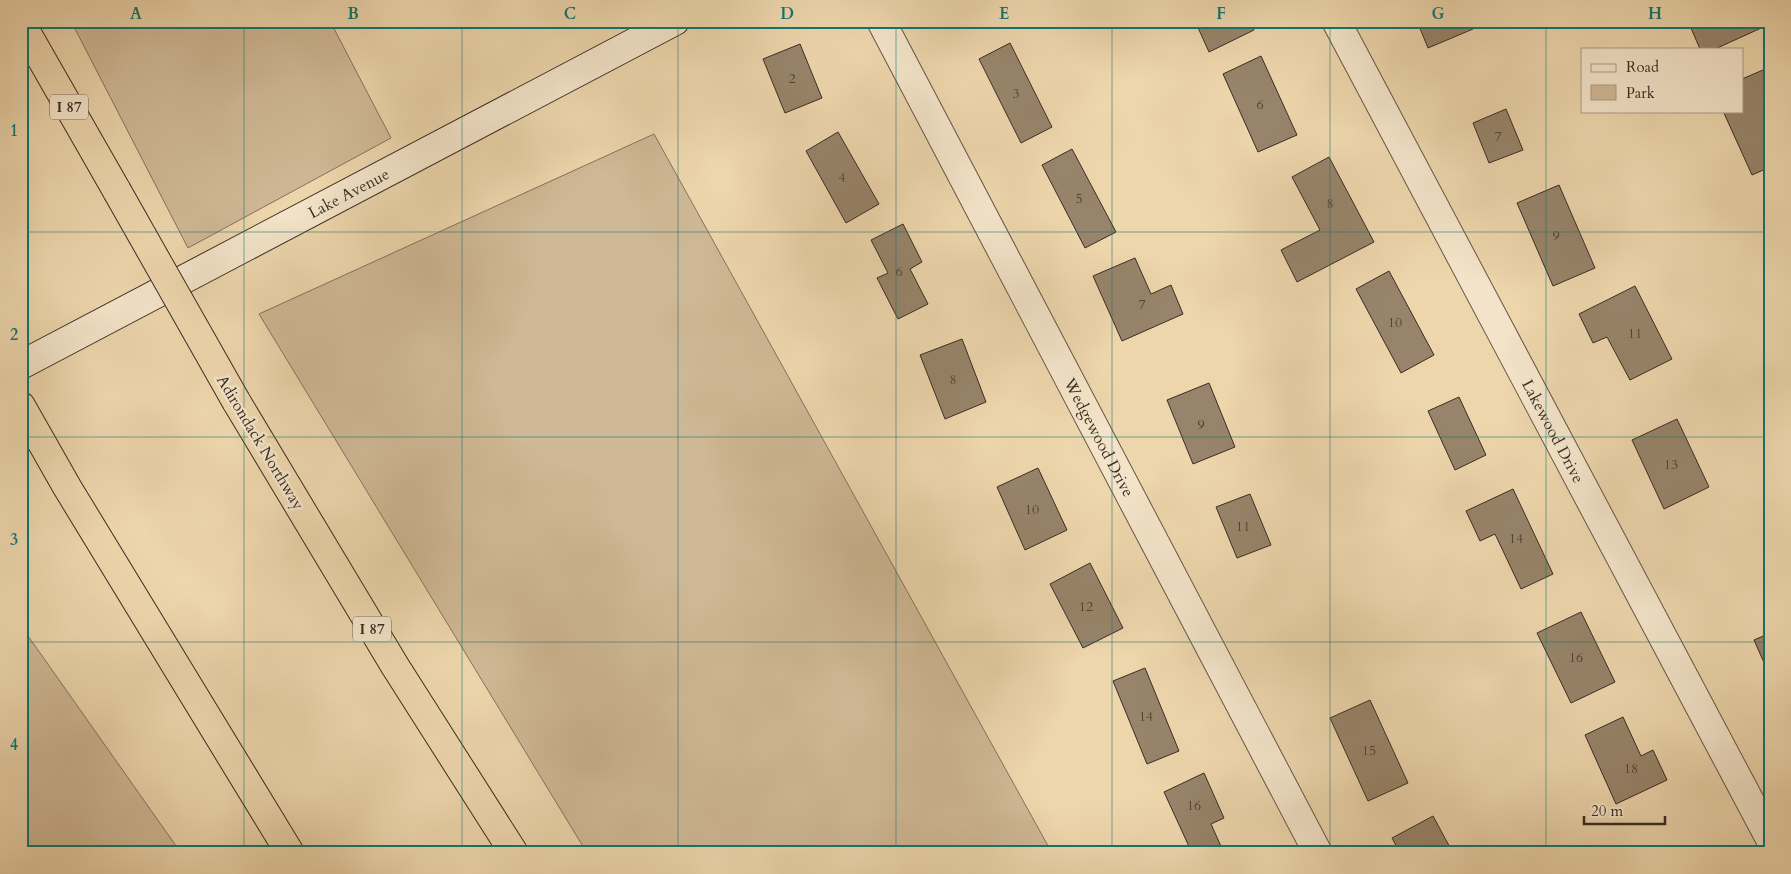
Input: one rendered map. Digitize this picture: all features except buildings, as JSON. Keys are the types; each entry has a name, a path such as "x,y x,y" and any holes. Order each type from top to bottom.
{"highway":[{"name":"Adirondack Northway","path":"21,22 236,401 395,666 514,853"},
{"path":"21,406 67,487 290,853"}],"street":[{"name":"Lake Avenue","path":"21,364 675,21"},
{"name":"Wedgewood Drive","path":"881,21 1318,853"},
{"name":"Lakewood Drive","path":"1336,21 1770,840"}],"green space":[{"path":"71,21 330,21 391,138 188,248"},
{"path":"654,134 1052,853 587,853 259,314"},
{"path":"21,626 181,853 21,853"}]}
